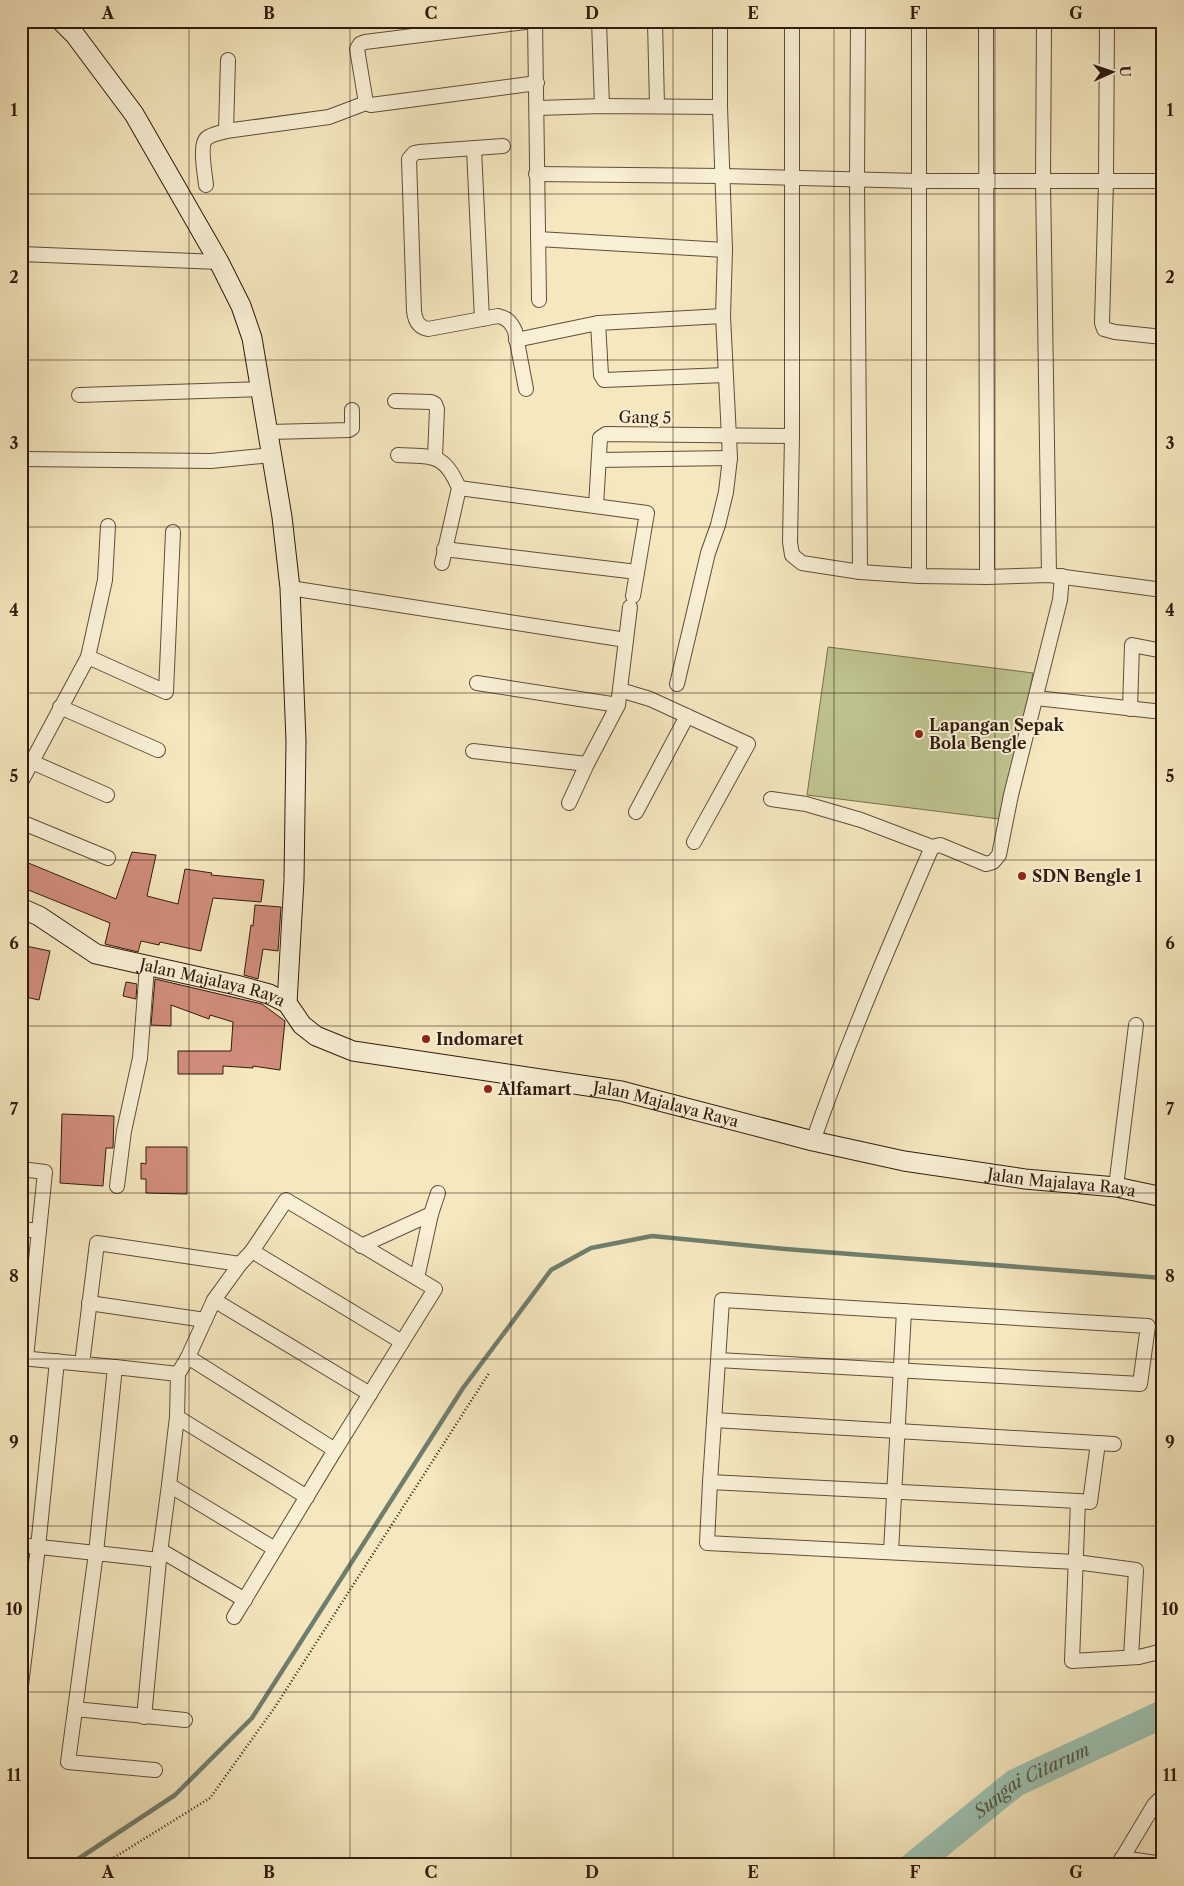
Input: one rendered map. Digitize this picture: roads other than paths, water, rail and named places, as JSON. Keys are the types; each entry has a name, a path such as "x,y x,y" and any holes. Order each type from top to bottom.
{"street":[{"path":"61,21 75,35 134,114 242,306 252,338 282,517 290,588 296,741 294,880 286,1003"},
{"path":"366,103 357,49 360,44 534,21 537,83 536,174 539,300"},
{"path":"599,21 602,106"},
{"path":"655,21 658,106"},
{"path":"677,684 708,553 718,525 726,492 730,458 723,316 725,250 720,107 720,21"},
{"path":"792,21 792,436 790,548 792,555 802,563 860,572 920,576 988,577 1055,575 1163,590"},
{"path":"858,21 857,179 860,572"},
{"path":"919,21 920,576"},
{"path":"986,21 988,577"},
{"path":"771,799 806,804 932,847 940,845 986,864 990,864 997,859 1003,840 1011,795 1060,600 1055,575 1043,182 1044,21"},
{"path":"1107,21 1103,326 1107,330 1115,332 1163,337"},
{"path":"226,132 228,60"},
{"path":"206,185 203,148 208,137 226,132 320,119 366,103 371,105 391,103 537,83"},
{"path":"537,108 602,106 720,107"},
{"path":"503,146 419,152 409,159 414,318 422,328 428,329 498,316 506,318 512,324 526,390"},
{"path":"474,149 482,319"},
{"path":"536,174 918,181 1163,181"},
{"path":"538,239 725,250"},
{"path":"21,254 218,262"},
{"path":"516,340 598,323 723,316"},
{"path":"598,323 601,375 604,380 725,375"},
{"path":"79,395 261,389"},
{"path":"395,401 431,402 436,404 435,457"},
{"path":"269,432 349,430 352,428 352,410"},
{"name":"Gang 5","path":"596,506 600,438 606,434 729,436"},
{"path":"729,436 792,436"},
{"path":"398,455 435,457 450,470 459,488 443,556 637,572"},
{"path":"21,459 211,461 272,456"},
{"path":"598,460 730,458"},
{"path":"459,488 647,513 626,640 618,705 569,803"},
{"path":"21,782 88,657 105,580 108,526"},
{"path":"88,657 166,692 173,532"},
{"path":"290,588 626,640"},
{"path":"1130,709 1132,645 1163,651"},
{"path":"478,683 618,705"},
{"path":"620,690 650,698 748,744 694,842"},
{"path":"1036,698 1163,712"},
{"path":"60,707 158,750"},
{"path":"636,812 687,716"},
{"path":"473,751 587,764"},
{"path":"32,762 107,796"},
{"path":"21,822 108,858"},
{"path":"813,1141 860,1014 932,847"},
{"name":"Jalan Majalaya Raya","path":"21,908 39,916 96,954 255,990 286,1003 302,1025 316,1036 353,1051 621,1091 813,1141 904,1161 962,1171 1116,1187 1163,1197"},
{"path":"117,1186 124,1131 140,1058 147,967"},
{"path":"1116,1187 1136,1025"},
{"path":"21,1169 45,1172 39,1231 27,1290 23,1358 178,1374"},
{"path":"417,1278 431,1214 438,1193"},
{"path":"144,1717 159,1555 170,1485 178,1374 188,1357 214,1300 240,1264 252,1251 286,1200 435,1289 334,1450 234,1617"},
{"path":"361,1246 431,1214"},
{"path":"21,1229 39,1231"},
{"path":"82,1364 97,1243 240,1264"},
{"path":"252,1251 402,1342"},
{"path":"214,1300 370,1394"},
{"path":"718,1360 1140,1384 1148,1326 722,1300 718,1360 714,1420 710,1482 707,1543 1076,1562 1136,1570 1131,1658"},
{"path":"89,1304 205,1320"},
{"path":"891,1552 904,1311"},
{"path":"188,1357 334,1450"},
{"path":"21,1685 38,1547 57,1361"},
{"path":"115,1367 96,1553 68,1762 155,1770"},
{"path":"176,1417 306,1497"},
{"path":"714,1420 1114,1444"},
{"path":"710,1482 1090,1502 1098,1443"},
{"path":"170,1485 275,1549"},
{"path":"1078,1501 1072,1661 1131,1658 1163,1651"},
{"path":"21,1545 96,1553 159,1555 245,1600"},
{"path":"75,1710 185,1720"},
{"path":"1163,1796 1154,1805 1120,1861 1163,1864"}],"waterway":[{"path":"69,1865 175,1795 252,1718 463,1388 551,1270 591,1248 652,1236 785,1249 1163,1278"},
{"name":"Sungai Citarum","path":"914,1865 1015,1783 1163,1714"}],"place":[{"name":"Lapangan Sepak Bola Bengle","path":"919,734"},
{"name":"SDN Bengle 1","path":"1022,876"},
{"name":"Indomaret","path":"426,1039"},
{"name":"Alfamart","path":"488,1089"}]}
